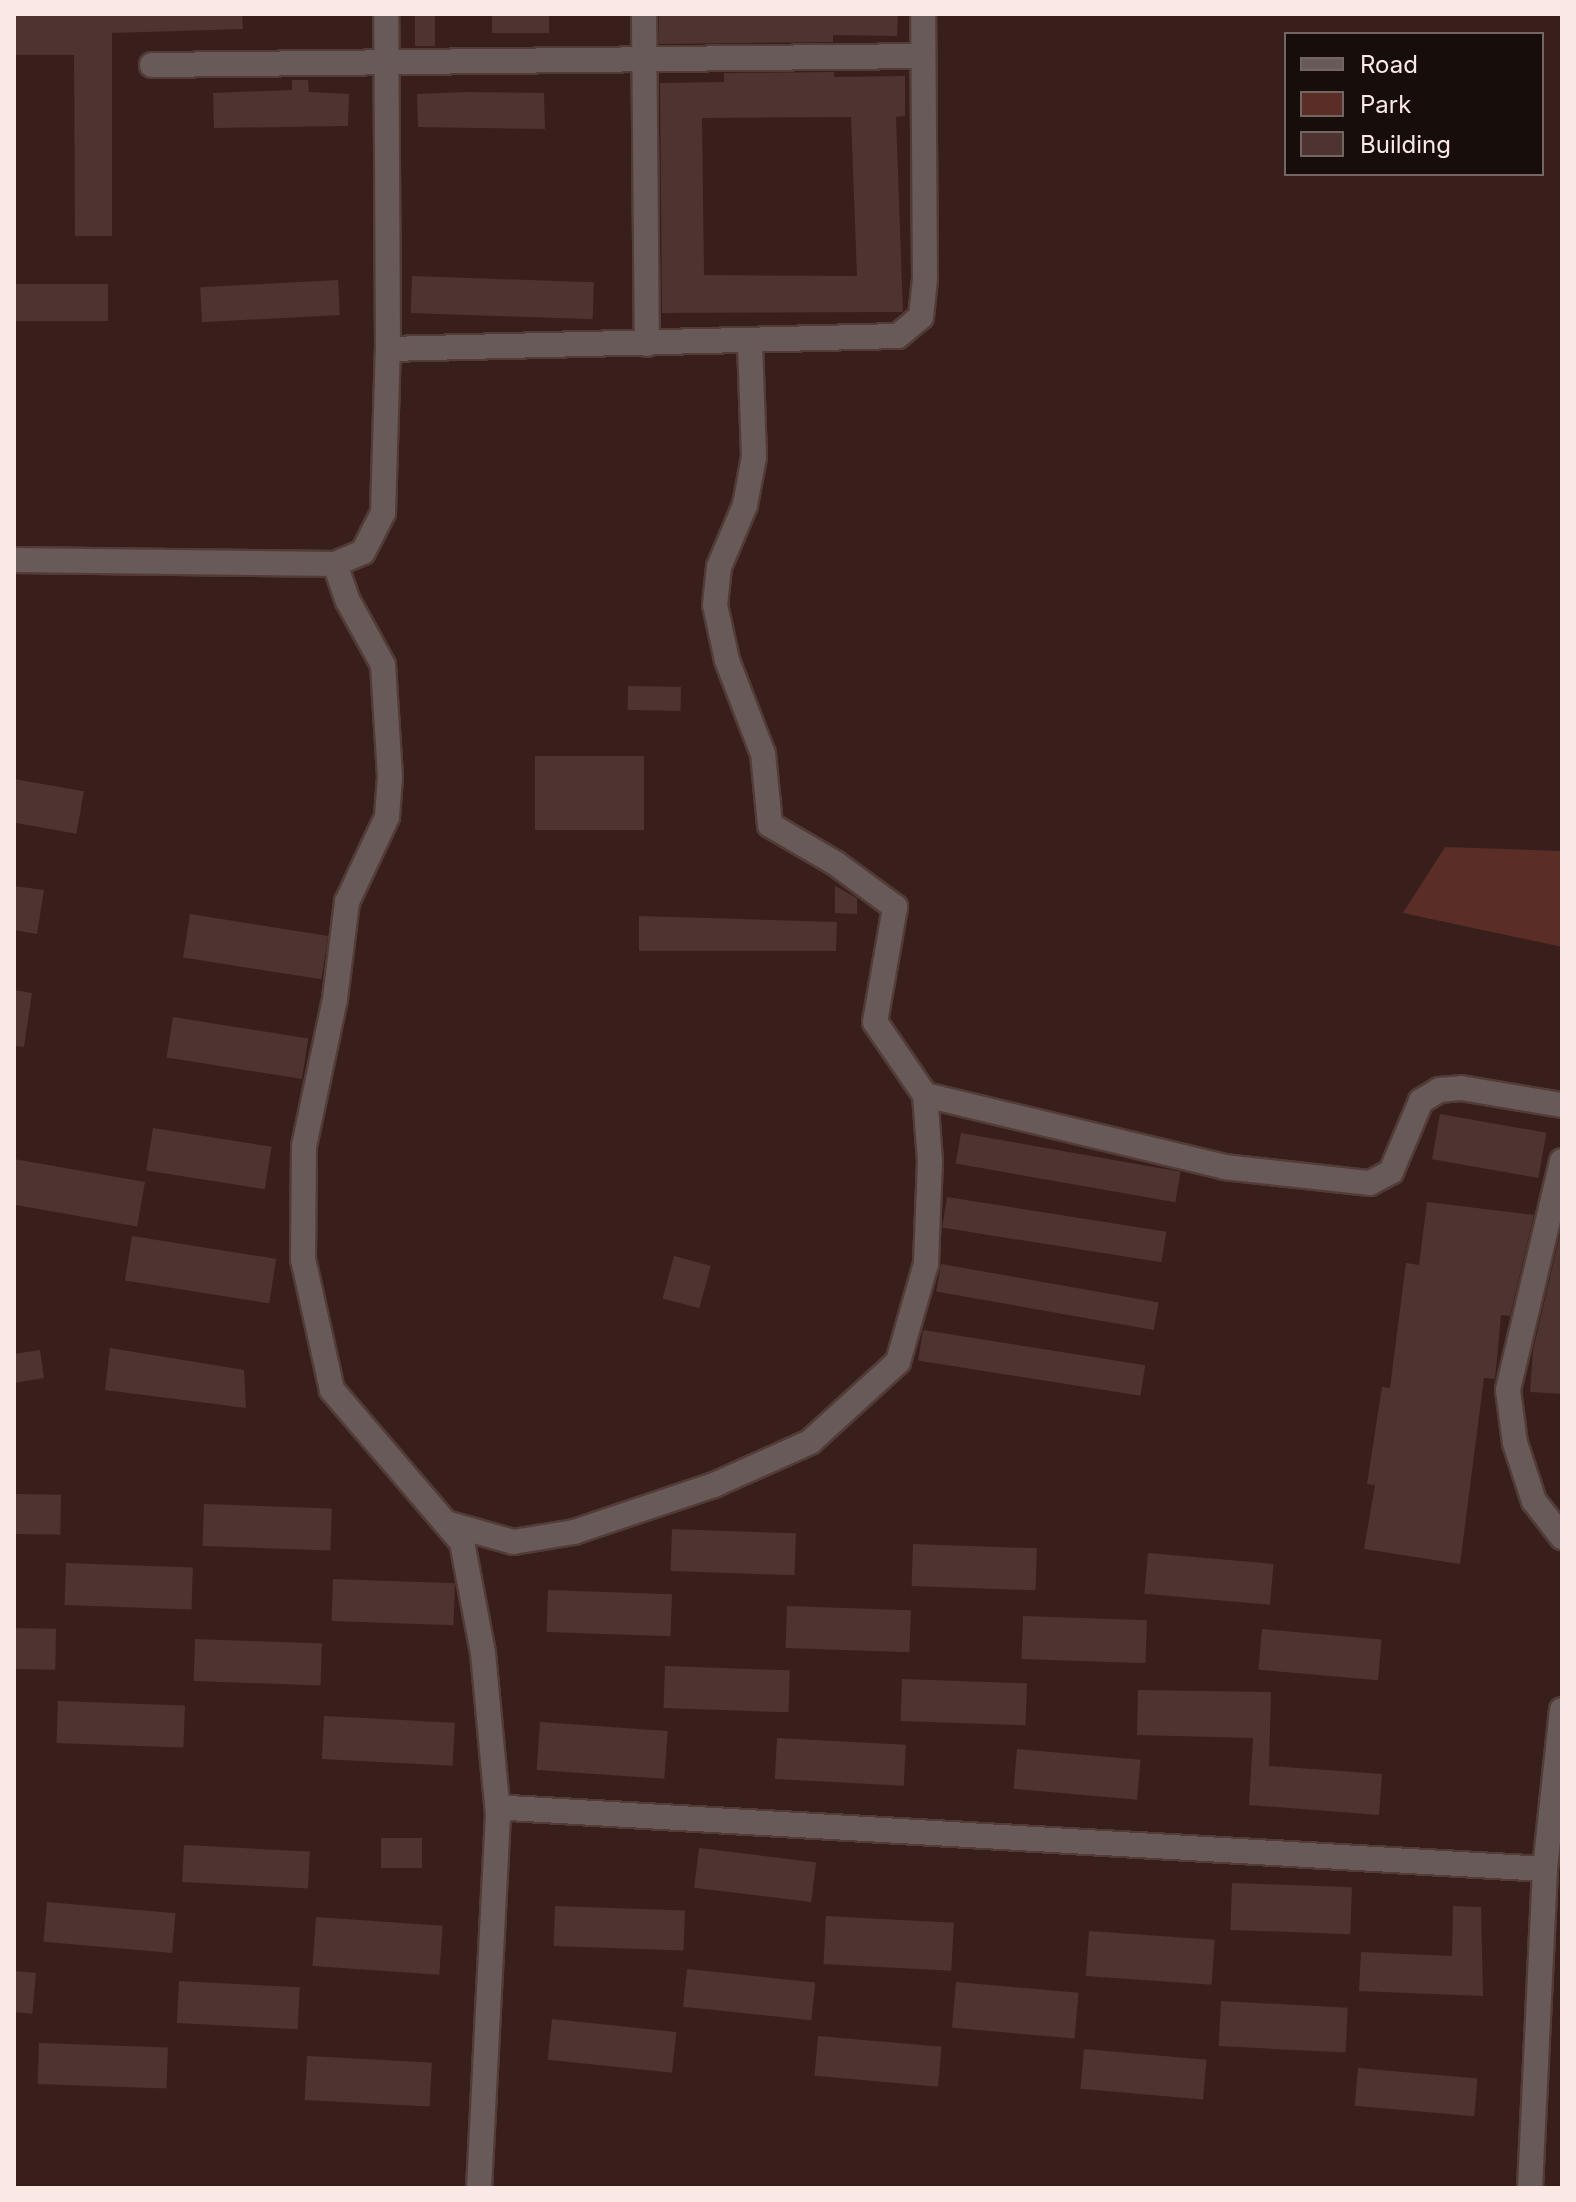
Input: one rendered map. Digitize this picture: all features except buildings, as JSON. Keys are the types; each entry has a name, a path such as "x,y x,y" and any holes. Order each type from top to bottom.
{"street":[{"path":"14,560 335,564 363,552 383,513 388,349 386,14"},
{"path":"644,14 647,344"},
{"path":"388,349 898,336 921,317 923,14"},
{"path":"152,65 386,59 923,56"},
{"path":"446,1523 513,1542 574,1532 714,1485 821,1432 898,1362 926,1264 930,1161 925,1095 875,1022 895,907 770,825 763,754 724,646 715,605 719,567 745,505 754,457 750,340"},
{"path":"335,564 383,665 390,777 387,817 347,902 335,999 304,1146 303,1259 332,1390 462,1542 483,1653 498,1814 479,2188"},
{"path":"925,1095 1224,1167 1370,1183 1391,1172 1421,1101 1439,1090 1461,1088 1562,1105"},
{"path":"1562,1161 1508,1390 1515,1443 1534,1501 1562,1537"},
{"path":"1530,2188 1545,1869 1562,1710"},
{"path":"498,1814 509,1808 1545,1869"}],"green space":[{"path":"1445,847 1562,851 1562,947 1403,913"}]}
